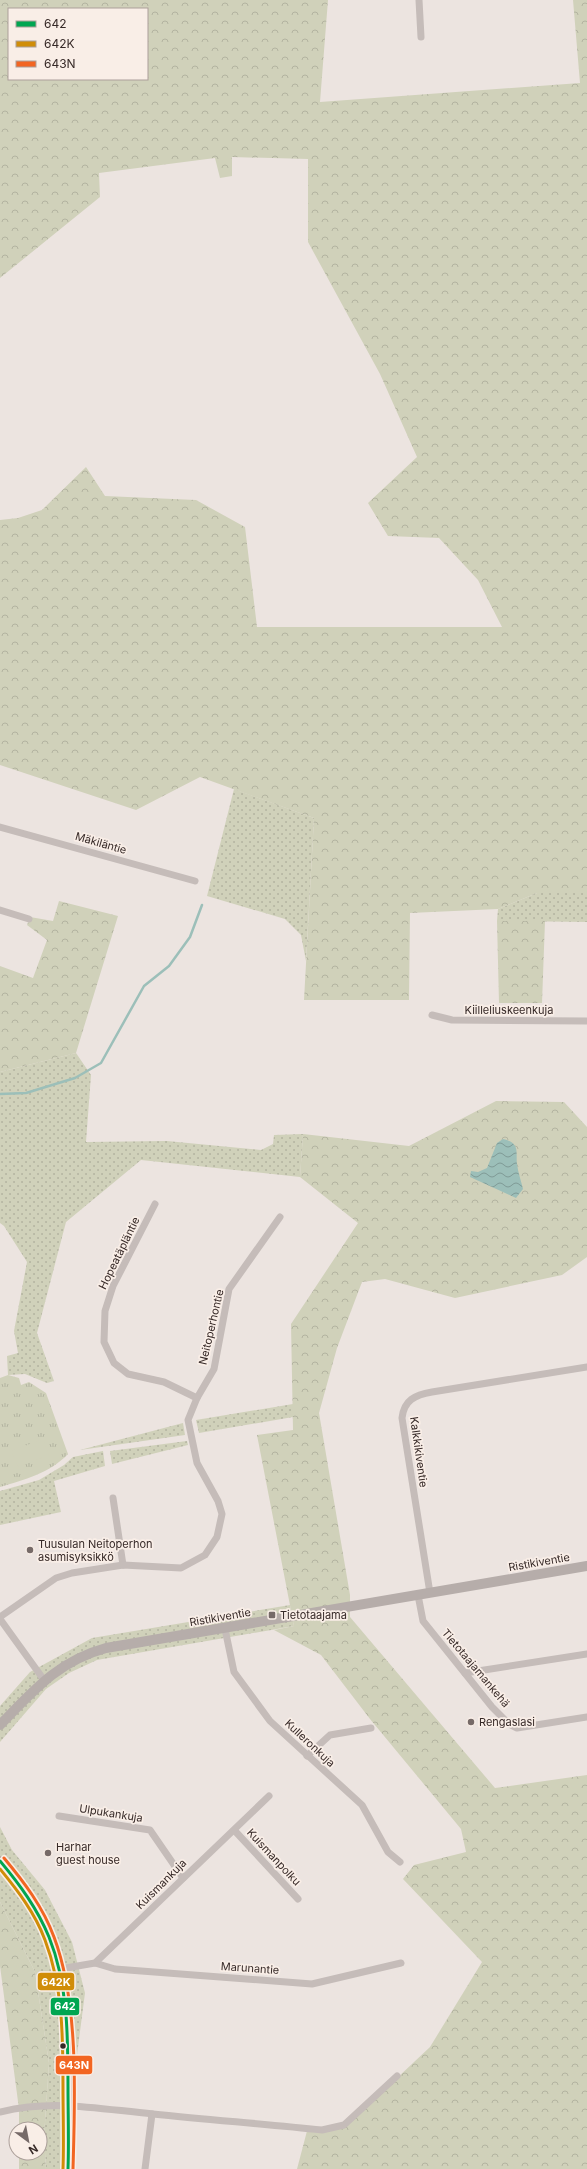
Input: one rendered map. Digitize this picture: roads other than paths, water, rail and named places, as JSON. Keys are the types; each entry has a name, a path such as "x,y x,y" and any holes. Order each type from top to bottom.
{"street":[{"path":"419,0 421,36"},
{"name":"Mäkiläntie","path":"0,827 195,881"},
{"path":"0,910 29,919"},
{"name":"Kiilleliuskeenkuja","path":"432,1015 452,1020 587,1021"},
{"name":"Hopeatäpläntie","path":"155,1204 113,1286 105,1311 104,1342 114,1363 128,1374 164,1382 197,1398"},
{"name":"Neitoperhontie","path":"0,1618 56,1578 72,1572 123,1565 181,1568 205,1555 217,1537 222,1514 218,1501 197,1462 188,1420 197,1398 214,1369 230,1289 280,1217"},
{"name":"Kalkkikiventie","path":"430,1593 402,1418 403,1408 409,1399 420,1394 587,1367"},
{"path":"113,1498 123,1565"},
{"name":"Ristikiventie","path":"0,1725 44,1680 71,1661 87,1653 106,1648 225,1629 587,1566"},
{"name":"Tietotaajamankehä","path":"418,1595 423,1621 492,1707 509,1724 516,1728 587,1718"},
{"path":"0,1618 44,1680"},
{"name":"Kulleronkuja","path":"225,1629 234,1672 270,1721 362,1805 388,1852 400,1862"},
{"path":"465,1673 587,1654"},
{"path":"307,1756 330,1735 371,1728"},
{"name":"Kuismankuja","path":"95,1963 269,1796"},
{"name":"Ulpukankuja","path":"58,1816 150,1830 182,1878"},
{"name":"Kuismanpolku","path":"234,1831 298,1899"},
{"path":"0,1861 16,1878 38,1911 52,1943 60,1969 66,2007 68,2169"},
{"path":"60,1969 95,1963"},
{"name":"Marunantie","path":"95,1963 115,1969 312,1984 401,1963"},
{"path":"0,2112 68,2105 322,2130 344,2125 397,2076"},
{"path":"145,2169 152,2114"}],"water":[{"path":"503,1139 515,1145 517,1151 517,1167 523,1189 516,1198 470,1177 471,1171 478,1172 487,1168 497,1143"}],"waterway":[{"path":"0,1094 26,1093 75,1078 101,1063 144,986 169,966 190,937 202,905"}],"place":[{"name":"Tuusulan Neitoperhon asumisyksikkö","path":"30,1550"},
{"name":"Tietotaajama","path":"272,1615"},
{"name":"Rengaslasi","path":"471,1722"},
{"name":"Harhar guest house","path":"48,1853"}]}
